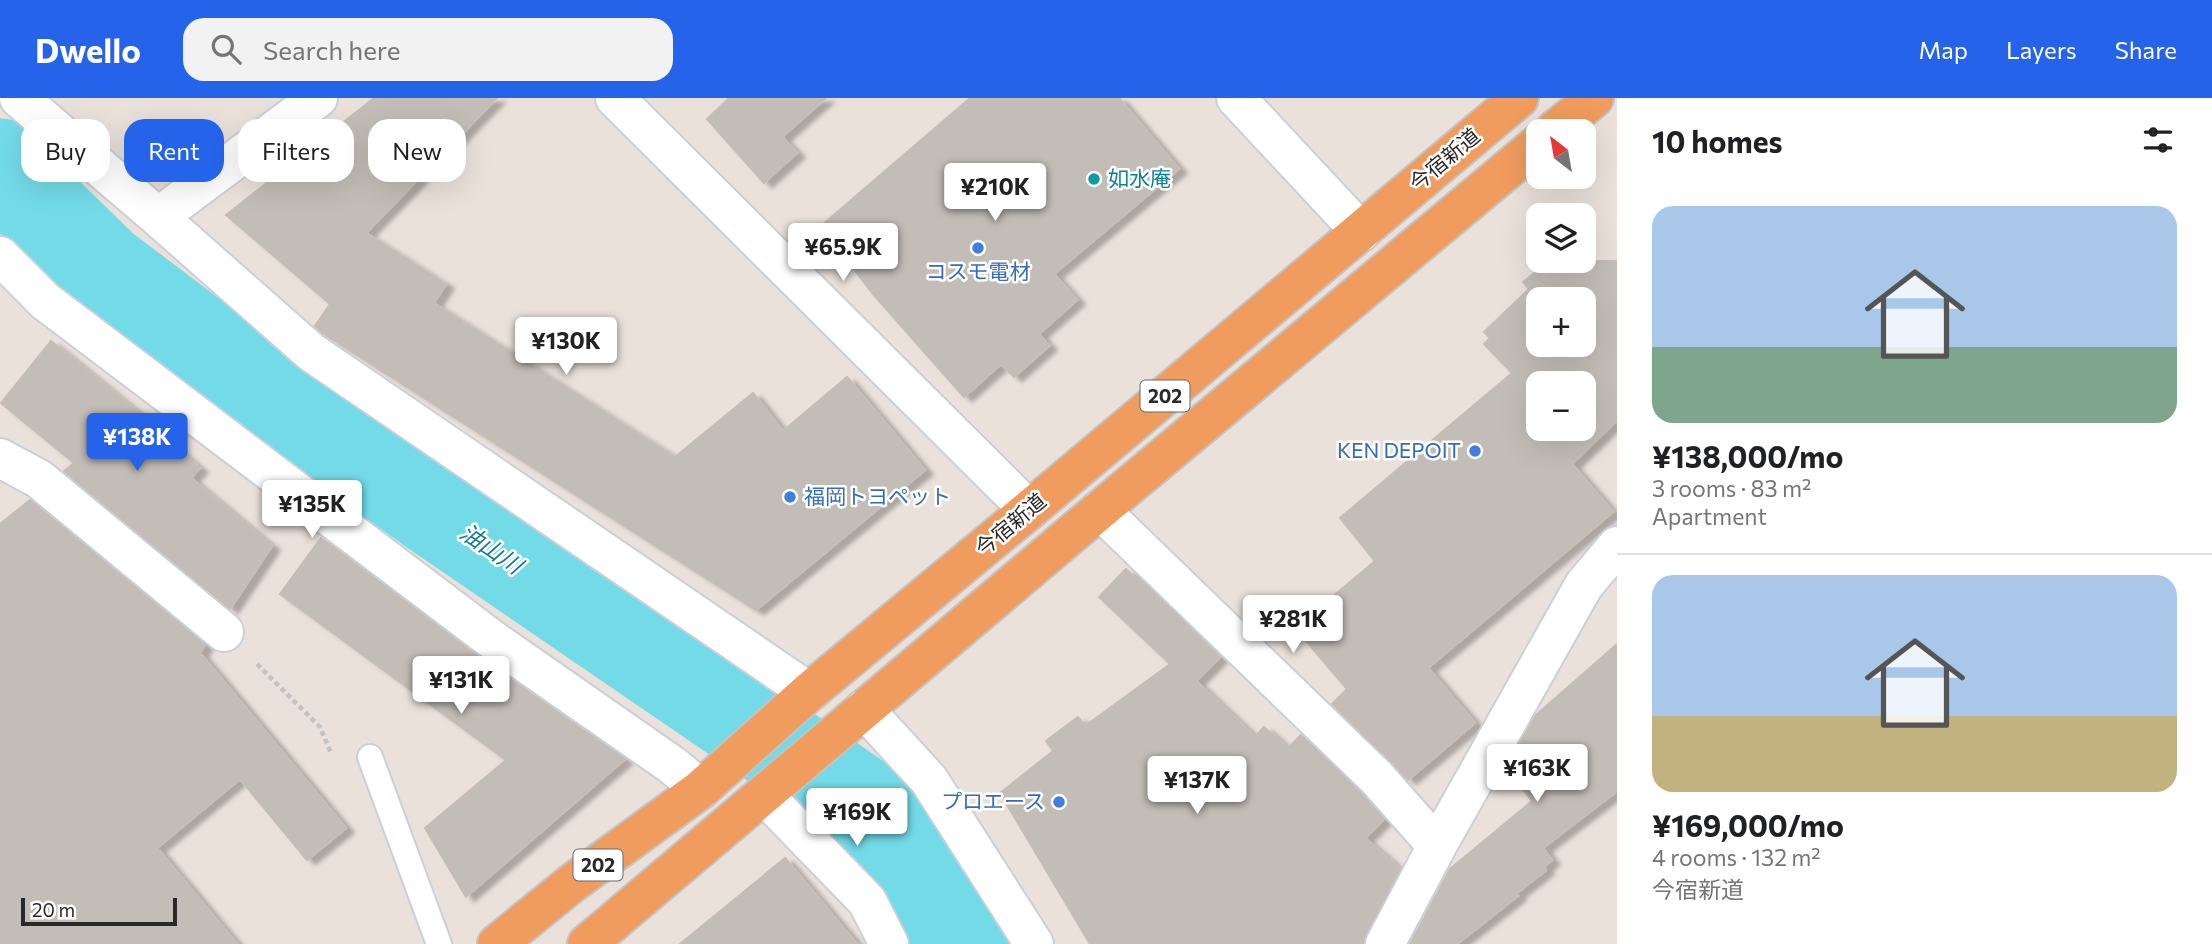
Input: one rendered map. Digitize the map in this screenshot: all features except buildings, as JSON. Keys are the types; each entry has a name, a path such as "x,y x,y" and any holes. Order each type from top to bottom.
{"highway":[{"name":"今宿新道","path":"497,944 571,884 701,789 795,682 1029,510 1519,98"},
{"path":"1569,119 1594,98"},
{"name":"202","path":"587,944 1526,154"}],"street":[{"path":"19,98 311,352 795,682"},
{"path":"158,217 318,98"},
{"path":"615,98 1029,510"},
{"path":"1236,98 1360,232"},
{"path":"0,256 44,301 490,638 672,765 701,789"},
{"path":"0,458 39,479 224,632"},
{"path":"1100,510 1377,778 1437,846"},
{"path":"1385,944 1584,585 1617,546"},
{"path":"864,709 929,780 1034,944"},
{"path":"764,795 867,901 889,944"}],"lane":[{"path":"370,757 439,944"}],"waterway":[{"name":"油山川","path":"0,165 103,269 193,337 433,509 861,802 888,830 966,944"}],"place":[{"name":"如水庵","path":"1094,179"},
{"name":"コスモ電材","path":"978,248"},
{"name":"KEN DEPOIT","path":"1475,451"},
{"name":"福岡トヨペット","path":"790,497"},
{"name":"プロエース","path":"1059,802"}]}
